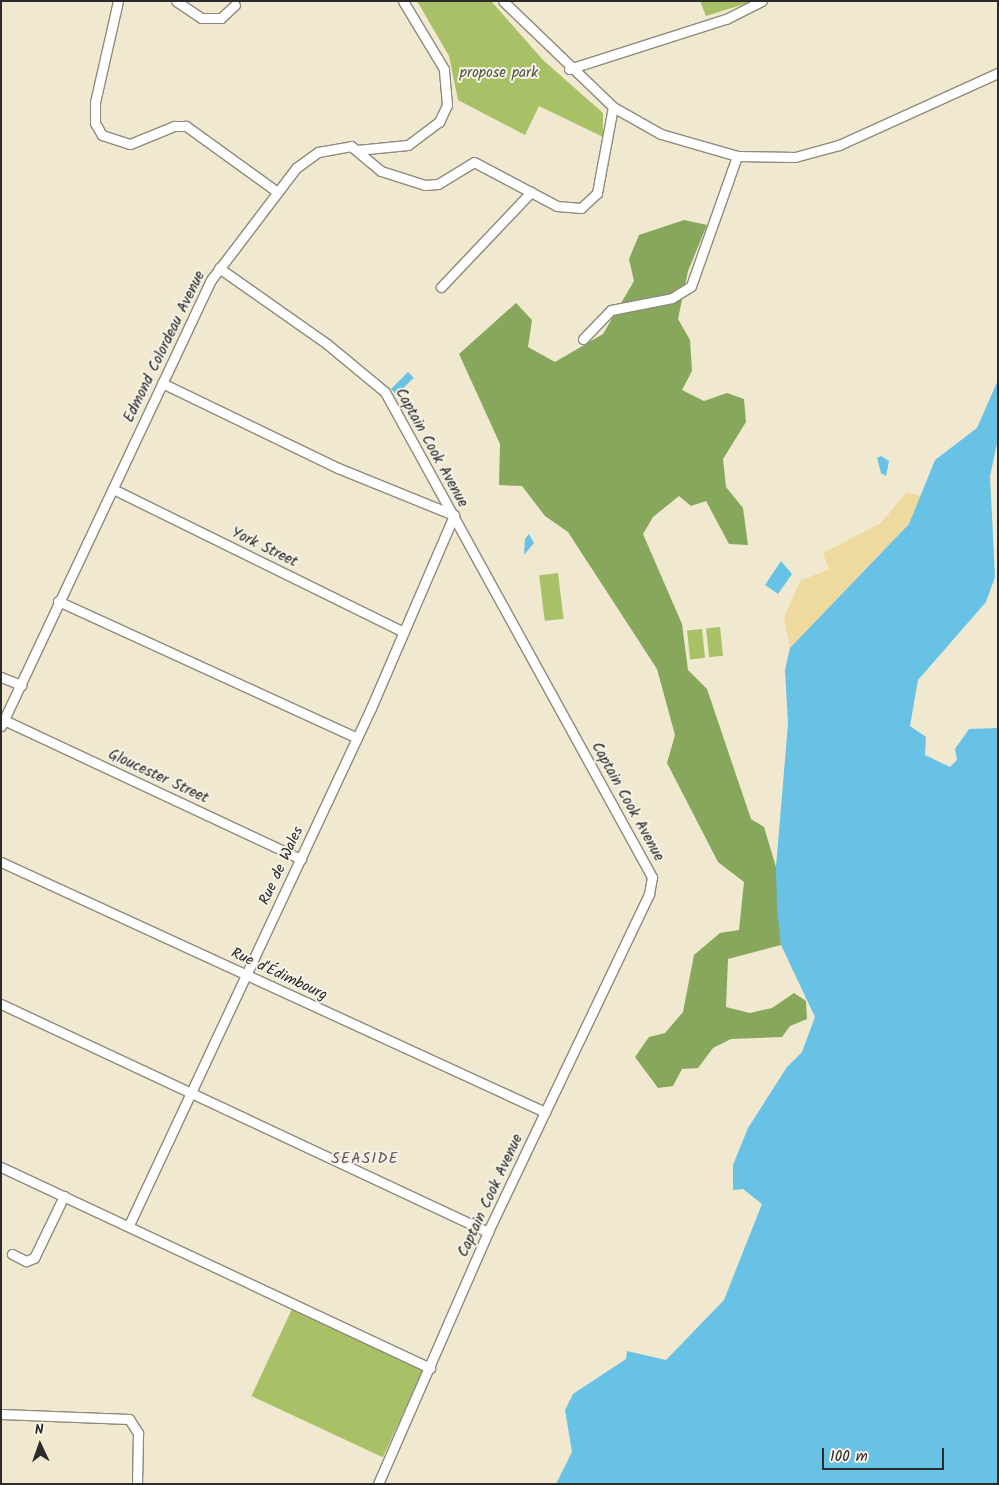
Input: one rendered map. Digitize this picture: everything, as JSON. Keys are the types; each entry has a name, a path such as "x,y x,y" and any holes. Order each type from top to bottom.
{"street":[{"path":"118,1 95,102 95,123 102,135 130,144 174,126 186,126 276,191"},
{"path":"176,1 201,18 222,18 235,5"},
{"name":"Edmond Colordeau Avenue","path":"3,723 58,601 219,268 276,191 318,152 336,146 357,150 408,145 439,122 447,106 444,69 403,1"},
{"path":"503,1 569,69 613,107 661,134 737,156 795,157 839,145 998,73"},
{"path":"569,69 726,19 762,1"},
{"path":"357,150 381,171 417,184 438,184 474,162 568,209 591,203 602,176 613,107"},
{"path":"583,339 611,310 672,298 691,286 737,156"},
{"path":"440,287 531,192"},
{"name":"Captain Cook Avenue","path":"219,268 327,344 385,392 652,876 649,894 488,1232 378,1484"},
{"path":"162,383 338,468 454,515"},
{"name":"York Street","path":"113,490 404,632"},
{"name":"Rue de Wales","path":"129,1225 357,738 454,515"},
{"path":"58,601 357,738"},
{"path":"1,678 21,685"},
{"name":"Gloucester Street","path":"3,723 301,859"},
{"name":"Rue d'Édimbourg","path":"1,862 545,1112"},
{"path":"1,1004 488,1232"},
{"path":"1,1167 129,1225 430,1368"},
{"path":"12,1254 26,1261 34,1258 64,1196"},
{"path":"1,1414 128,1419 138,1433 137,1484"}],"green space":[{"name":"propose park","path":"417,1 491,1 543,60 603,113 603,137 539,106 525,135 458,100 449,56"},
{"path":"700,1 754,1 706,16"},
{"path":"684,220 707,225 688,271 678,319 690,340 692,371 682,390 704,401 727,393 744,399 746,422 723,459 726,487 743,508 748,545 729,544 706,501 691,506 679,496 653,517 643,534 682,624 688,670 707,689 751,819 764,827 776,867 781,945 728,959 726,1007 750,1013 772,1008 794,993 806,1001 807,1019 790,1026 782,1037 731,1039 713,1048 698,1068 682,1069 673,1086 658,1088 635,1057 649,1037 665,1033 683,1012 694,955 720,933 739,930 744,882 718,862 667,763 675,735 657,669 568,532 545,516 522,486 499,485 500,444 459,354 516,303 532,320 528,347 555,362 603,334 634,281 629,259 639,235"},
{"path":"558,573 564,619 545,621 539,575"},
{"path":"720,627 723,656 709,657 706,628"},
{"path":"702,629 705,658 690,659 687,631"},
{"path":"292,1309 423,1370 383,1457 251,1396"}],"sand":[{"path":"907,492 923,497 909,524 790,648 784,618 800,581 829,569 823,553 881,523"}],"water":[{"path":"408,372 414,378 397,395 391,389"},
{"path":"998,380 998,439 990,476 995,577 986,602 918,680 910,726 926,737 925,755 950,767 957,760 955,749 969,729 998,728 998,1484 556,1484 572,1452 565,1410 573,1394 626,1359 627,1351 666,1360 724,1300 762,1204 743,1189 733,1190 733,1165 748,1128 787,1067 802,1052 815,1017 781,945 777,909 776,867 788,724 785,670 790,648 909,524 935,460 977,428"},
{"path":"881,456 889,461 886,476 881,473 877,458"},
{"path":"529,534 534,543 524,555 525,539"},
{"path":"781,561 792,574 778,594 765,585"}],"district":[{"name":"SEASIDE","path":"365,1159"}]}
